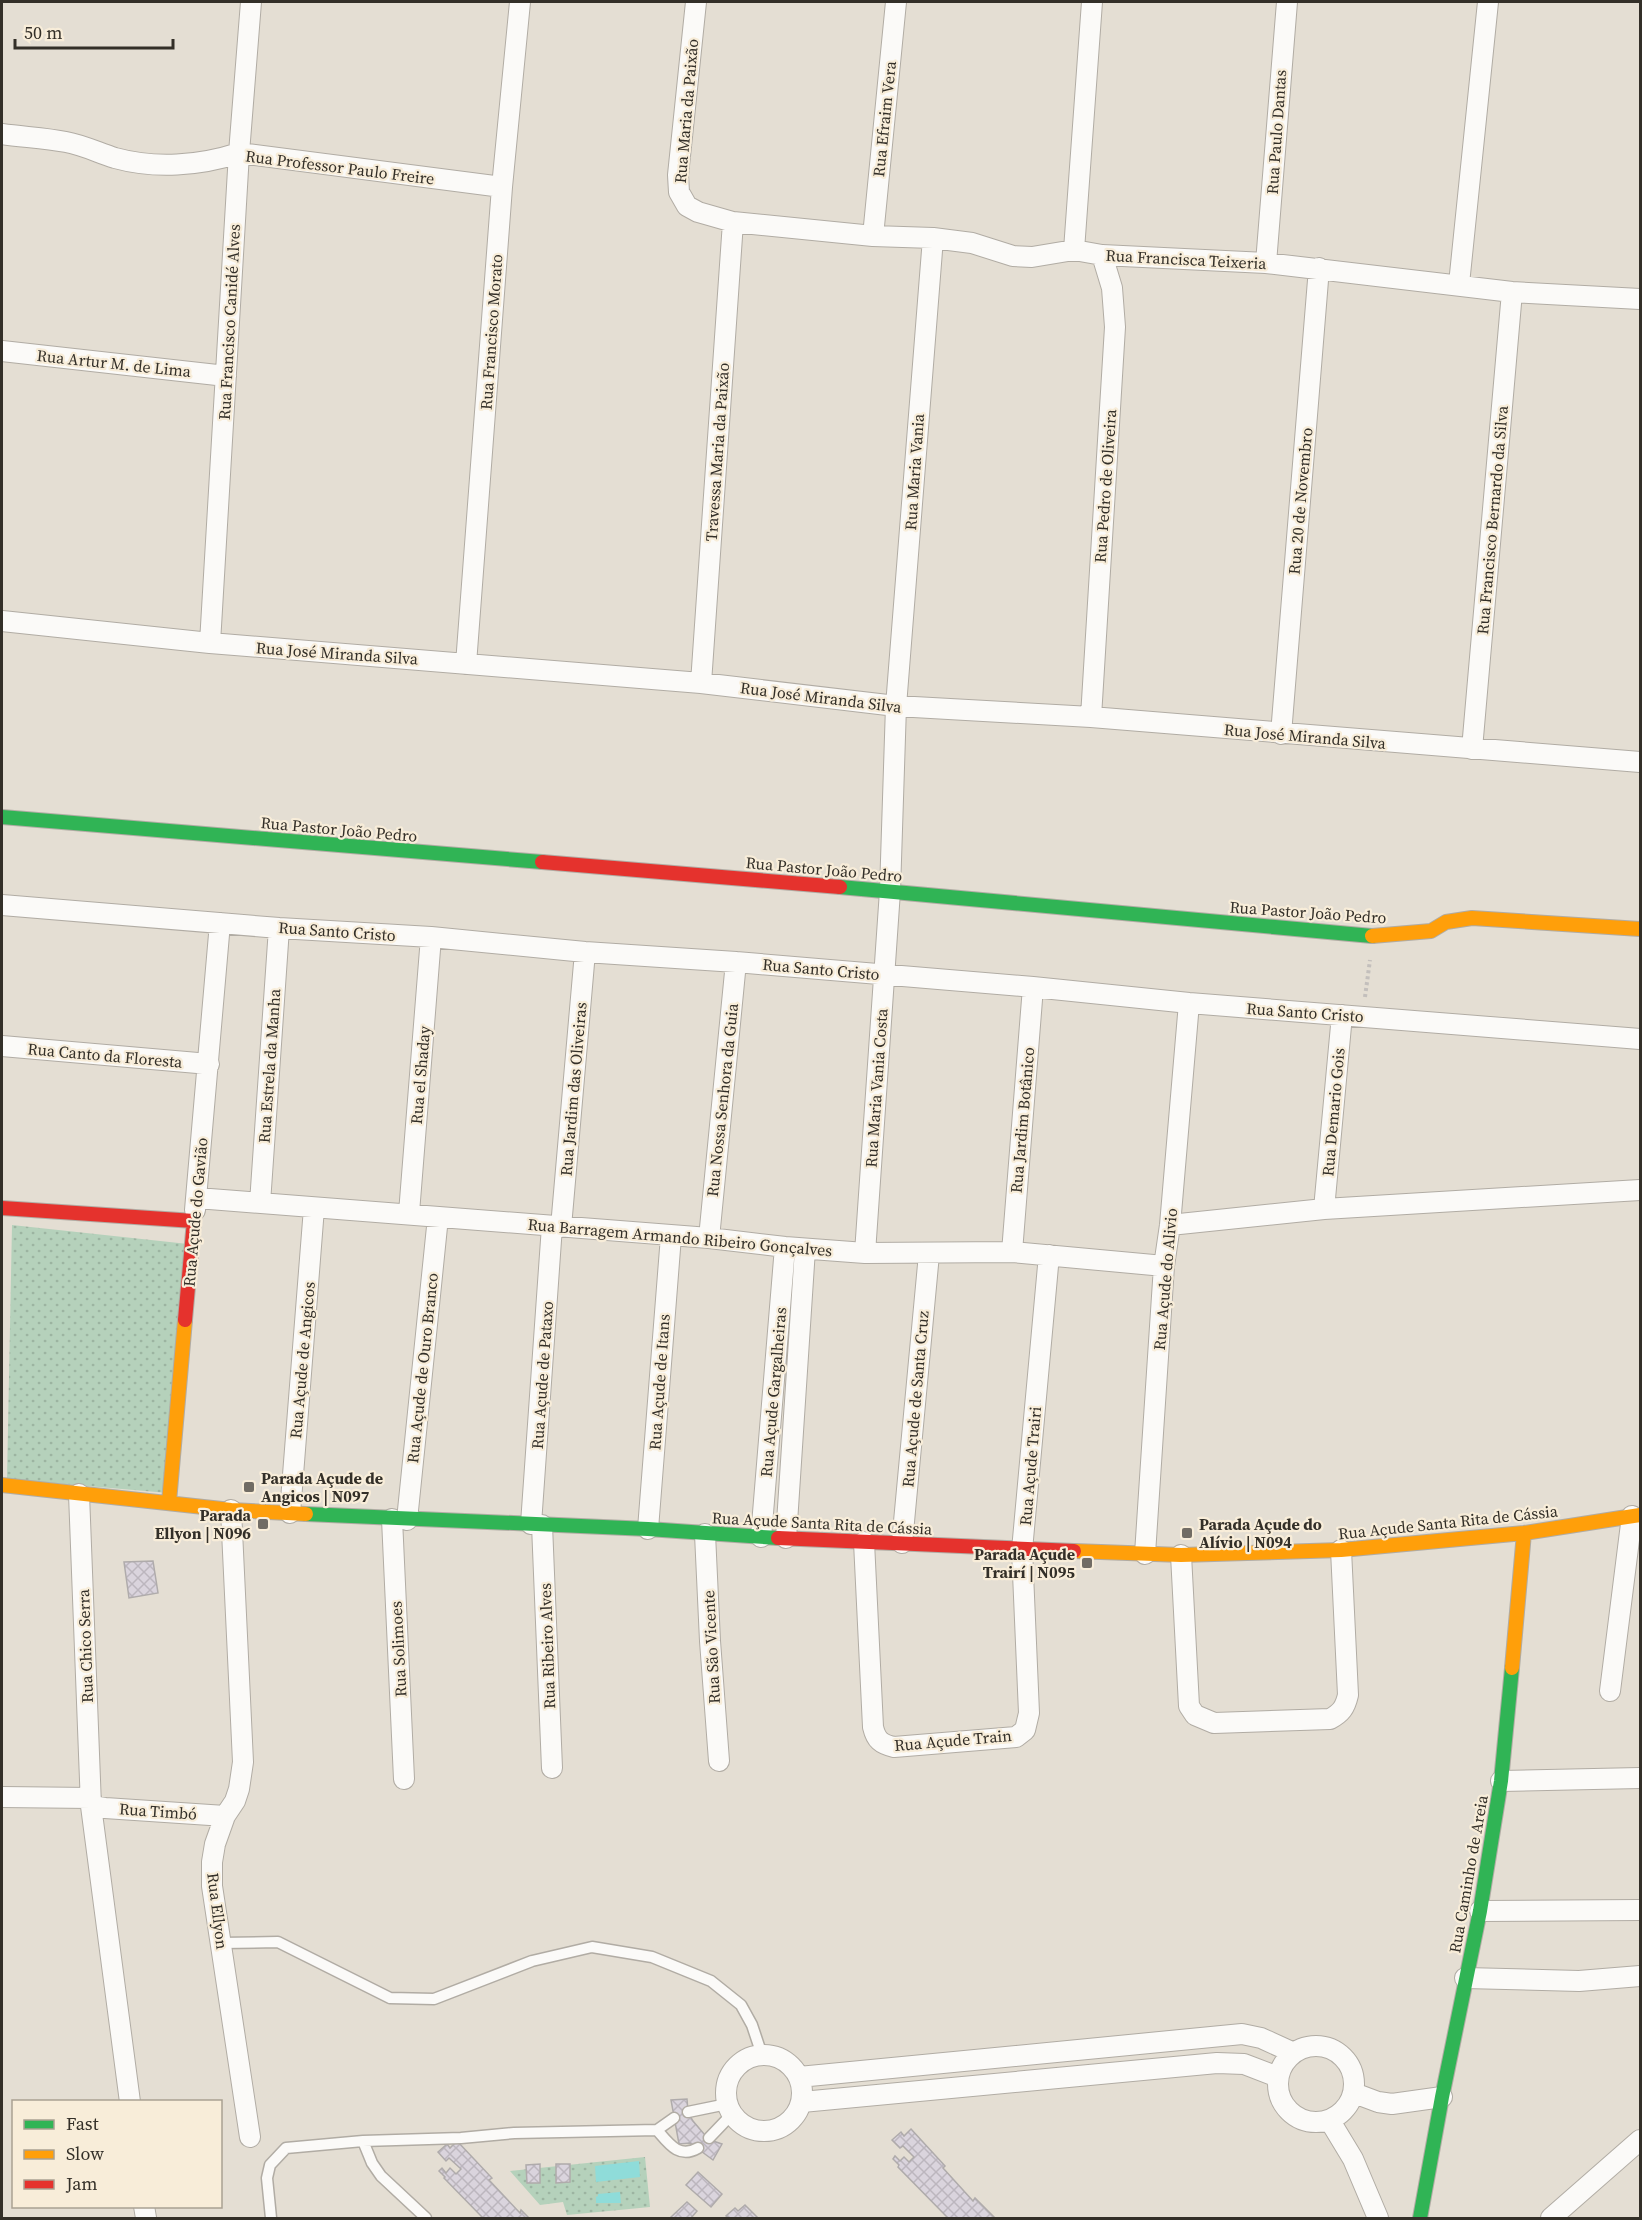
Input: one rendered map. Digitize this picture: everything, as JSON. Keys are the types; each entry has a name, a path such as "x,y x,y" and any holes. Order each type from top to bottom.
{"street":[{"name":"Rua Francisco Canidé Alves","path":"210,643 250,2"},
{"name":"Rua Francisco Morato","path":"466,664 502,187 520,2"},
{"name":"Rua Maria da Paixão","path":"696,2 678,175 679,192 687,206 693,210 733,222"},
{"name":"Rua Efraim Vera","path":"873,236 896,2"},
{"path":"1074,250 1092,2"},
{"name":"Rua Paulo Dantas","path":"1266,263 1287,2"},
{"path":"1459,284 1488,2"},
{"name":"Rua Professor Paulo Freire","path":"2,134 68,142 115,158 165,165 214,161 239,153 502,187"},
{"name":"Rua Francisca Teixeria","path":"733,222 873,236 933,238 972,243 1013,256 1032,257 1074,250 1102,255 1266,263 1512,292 1641,299"},
{"name":"Travessa Maria da Paixão","path":"701,683 733,222"},
{"name":"Rua Maria Vania","path":"896,706 933,238"},
{"name":"Rua Pedro de Oliveira","path":"1091,717 1115,327 1112,288 1102,255"},
{"name":"Rua 20 de Novembro","path":"1281,734 1319,268"},
{"name":"Rua Francisco Bernardo da Silva","path":"1472,749 1512,292"},
{"name":"Rua Artur M. de Lima","path":"2,351 226,375"},
{"name":"Rua José Miranda Silva","path":"2,621 210,643 701,683 896,706 1091,717 1641,762"},
{"name":"Rua Maria Vania Costa","path":"866,1254 890,891 896,706"},
{"name":"Rua Pastor João Pedro","path":"2,817 890,891 1374,936 1431,931 1446,922 1472,918 1641,930"},
{"name":"Rua Santo Cristo","path":"2,905 884,974 1188,1003 1641,1039"},
{"name":"Rua Açude do Gavião","path":"169,1502 220,923"},
{"name":"Rua Estrela da Manha","path":"260,1203 279,928"},
{"name":"Rua el Shaday","path":"409,1213 431,937"},
{"name":"Rua Jardim das Oliveiras","path":"557,1226 585,952"},
{"name":"Rua Nossa Senhora da Guia","path":"709,1238 736,962"},
{"name":"Rua Jardim Botânico","path":"1012,1252 1033,987"},
{"name":"Rua Açude do Alivio","path":"1145,1554 1164,1266 1170,1225 1188,1003"},
{"name":"Rua Demario Gois","path":"1324,1209 1342,1015"},
{"name":"Rua Canto da Floresta","path":"2,1046 209,1064"},
{"path":"1170,1225 1324,1209 1641,1190"},
{"name":"Rua Barragem Armando Ribeiro Gonçalves","path":"197,1198 709,1238 866,1254 1012,1252 1164,1266"},
{"path":"2,1208 194,1221"},
{"name":"Rua Açude de Angicos","path":"290,1513 314,1208"},
{"name":"Rua Açude de Ouro Branco","path":"399,1520 438,1216"},
{"name":"Rua Açude de Pataxo","path":"537,1524 557,1226"},
{"name":"Rua Açude de Itans","path":"648,1529 671,1236"},
{"name":"Rua Açude Gargalheiras","path":"762,1537 785,1247"},
{"name":"Rua Açude Gargalheiras","path":"786,1538 805,1249"},
{"name":"Rua Açude de Santa Cruz","path":"902,1544 929,1254"},
{"name":"Rua Açude Trairi","path":"1029,1713 1022,1550 1049,1255"},
{"name":"Rua Açude Santa Rita de Cássia","path":"2,1485 231,1510 399,1520 537,1524 1022,1550 1181,1555 1341,1550 1420,1544 1524,1533 1636,1516"},
{"name":"Rua Chico Serra","path":"79,1494 91,1802 130,2100"},
{"name":"Rua Ellyon","path":"231,1510 243,1762 235,1801 225,1816 215,1844 212,1886 250,2137"},
{"path":"1610,1691 1636,1516"},
{"name":"Rua Solimoes","path":"399,1520 404,1779"},
{"name":"Rua Ribeiro Alves","path":"537,1524 552,1768"},
{"name":"Rua Caminho de Areia","path":"1420,2218 1465,1978 1480,1911 1501,1781 1524,1533"},
{"name":"Rua São Vicente","path":"705,1534 719,1761"},
{"name":"Rua Açude Train","path":"864,1542 875,1736 883,1744 894,1746 1016,1737 1025,1730 1029,1713"},
{"path":"1181,1555 1189,1706 1195,1715 1214,1724 1330,1719 1345,1707 1348,1695 1341,1550"},
{"path":"1501,1781 1641,1778"},
{"name":"Rua Timbó","path":"2,1797 91,1802 225,1816"},
{"path":"1480,1911 1641,1910"},
{"path":"1465,1978 1579,1981 1641,1976"},
{"path":"799,2077 1242,2034 1261,2038 1294,2053"},
{"path":"1323,2046 1342,2055 1353,2072 1354,2092 1346,2110 1330,2121 1317,2123 1304,2121 1292,2114 1283,2104 1278,2091 1278,2077 1287,2060 1294,2053 1303,2048 1323,2046"},
{"path":"773,2056 784,2060 793,2067 799,2077 802,2085 802,2102 798,2112 782,2128 771,2132 749,2129 730,2109 726,2092 728,2081 733,2071 751,2057 773,2056"},
{"path":"802,2102 1218,2063 1244,2064 1278,2077"},
{"path":"1354,2092 1378,2102 1392,2104 1442,2097"},
{"path":"1330,2121 1353,2159 1378,2218"},
{"path":"1551,2218 1641,2140"}],"lane":[{"path":"221,1943 278,1942 390,1998 434,1999 532,1961 592,1947 652,1957 711,1981 741,2005 752,2025 762,2055"},
{"path":"688,2112 730,2109"},
{"path":"709,2138 730,2109"},
{"path":"273,2216 267,2178 270,2164 286,2148 363,2141 461,2138 514,2133 657,2130 674,2118"},
{"path":"657,2130 678,2151 684,2153 698,2148"},
{"path":"363,2141 372,2163 381,2176 426,2218"}],"path":[{"path":"1362,1016 1374,936"}],"green space":[{"path":"12,1225 188,1244 168,1493 7,1479"},
{"path":"645,2157 650,2207 567,2215 563,2202 540,2205 510,2171"}],"water":[{"path":"639,2161 640,2177 596,2182 595,2166"},
{"path":"620,2192 621,2203 596,2203 598,2194"}],"building":[{"path":"153,1561 158,1593 129,1598 124,1562"},
{"path":"687,2099 688,2112 693,2121 704,2134 722,2144 713,2160 690,2143 679,2144 671,2100"},
{"path":"911,2129 973,2201 975,2198 995,2218 948,2218 898,2167 899,2165 893,2159 895,2156 900,2161 904,2157 909,2162 914,2157 903,2146 900,2148 892,2140 901,2132 904,2136"},
{"path":"457,2141 492,2178 489,2180 520,2213 521,2210 529,2218 483,2218 444,2178 439,2171 442,2168 446,2173 450,2168 456,2174 461,2169 449,2158 446,2161 438,2152 447,2144 450,2148"},
{"path":"540,2164 540,2183 527,2183 526,2165"},
{"path":"556,2164 570,2164 570,2182 556,2183"},
{"path":"698,2172 722,2194 711,2207 686,2185"},
{"path":"687,2202 697,2211 691,2218 670,2218"},
{"path":"745,2205 758,2218 729,2218 726,2216 735,2208 738,2211"}],"traffic: fast":[{"path":"2,817 542,862"},
{"path":"840,887 1372,936"},
{"path":"306,1514 648,1529 778,1538"},
{"path":"1420,2218 1480,1911 1501,1781 1512,1668"}],"traffic: slow":[{"path":"1372,936 1431,931 1446,922 1472,918 1640,929"},
{"path":"169,1502 185,1320"},
{"path":"2,1485 231,1510 306,1514"},
{"path":"1074,1551 1181,1555 1341,1550 1524,1533 1640,1515"},
{"path":"1512,1668 1524,1533"}],"traffic: jam":[{"path":"542,862 840,887"},
{"path":"2,1208 194,1221 185,1320"},
{"path":"778,1538 1074,1551"}],"place":[{"name":"Parada Açude de Angicos | N097","path":"249,1487"},
{"name":"Parada Ellyon | N096","path":"263,1524"},
{"name":"Parada Açude do Alívio | N094","path":"1187,1533"},
{"name":"Parada Açude Trairí | N095","path":"1087,1563"}]}
